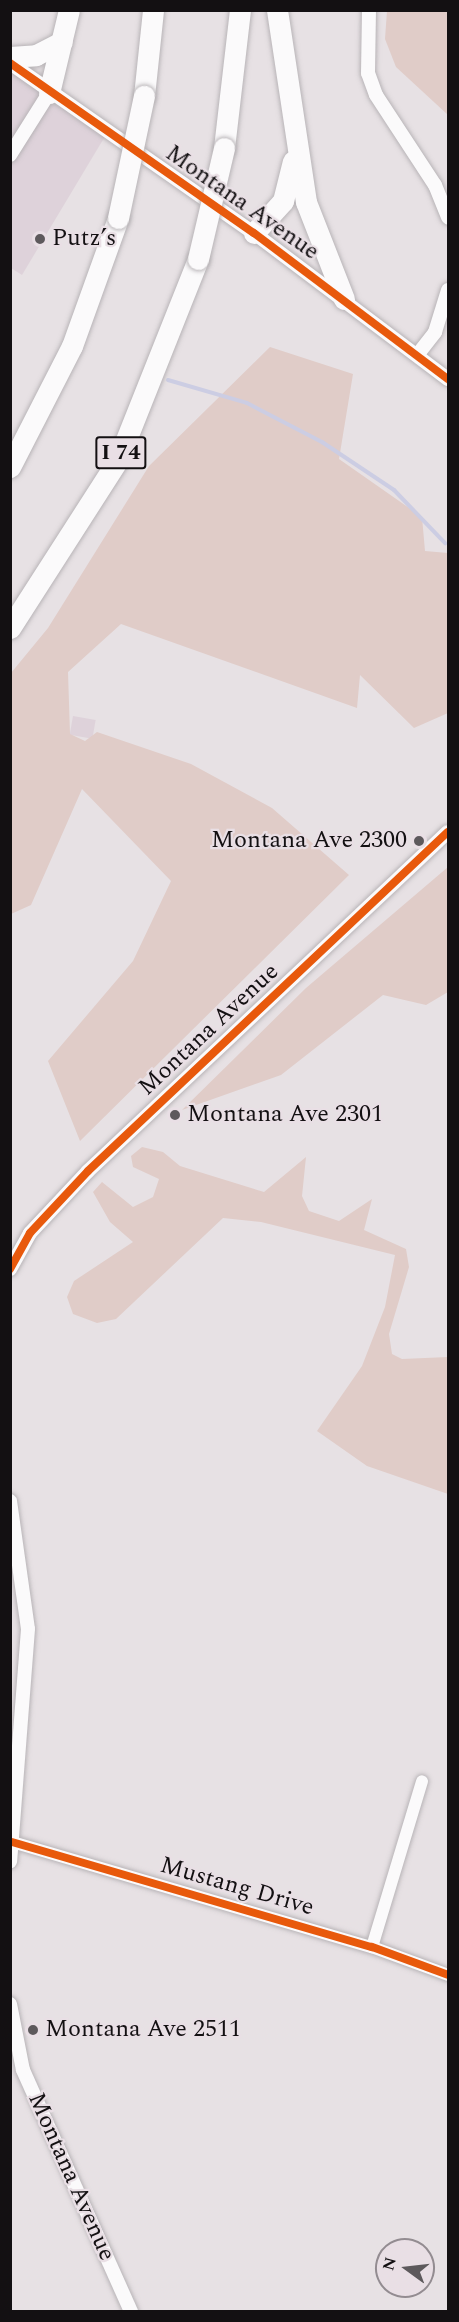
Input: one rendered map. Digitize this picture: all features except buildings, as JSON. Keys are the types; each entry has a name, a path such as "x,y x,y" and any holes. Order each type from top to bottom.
{"highway":[{"path":"49,93 69,10"},
{"path":"10,467 72,346 118,218 144,96 153,10"},
{"name":"I 74","path":"10,628 118,460 198,259 224,148 240,10"},
{"path":"277,10 294,146 311,223 344,299"},
{"path":"10,57 36,55 62,42"},
{"path":"254,233 283,201 294,146"}],"street":[{"path":"369,10 367,62 376,95 435,185 448,217"},
{"name":"Montana Avenue","path":"10,63 49,93 254,233 418,354 448,379"},
{"path":"10,155 49,93"},
{"path":"418,354 435,332 448,290"},
{"name":"Montana Avenue","path":"10,1269 30,1233 88,1171 448,832"},
{"path":"10,1501 28,1629 10,1860"},
{"path":"372,1947 422,1782"},
{"name":"Mustang Drive","path":"12,1842 372,1947 448,1975"},
{"name":"Montana Avenue","path":"10,2004 23,2070 131,2312"}],"shaded area":[{"path":"387,11 448,11 448,115 396,67 385,39"},
{"path":"10,63 107,133 22,275 11,268"},
{"path":"270,347 353,374 339,459 422,517 425,551 448,553 448,713 414,728 360,675 357,708 121,624 68,672 70,734 85,741 97,732 191,764 272,808 349,875 80,1141 48,1061 133,961 171,881 82,789 31,905 11,914 11,673 48,628 149,466"},
{"path":"73,716 96,720 92,739 70,735"},
{"path":"448,867 448,992 426,1005 383,995 281,1075 182,1110 306,988"},
{"path":"142,1147 163,1152 180,1166 264,1192 306,1157 302,1196 309,1211 339,1221 372,1199 364,1230 406,1249 409,1267 389,1334 392,1354 402,1359 448,1357 448,1494 367,1466 317,1431 362,1366 385,1307 395,1255 261,1222 223,1218 116,1319 97,1323 73,1314 67,1297 74,1281 133,1242 110,1222 93,1192 102,1182 133,1207 153,1197 159,1179 133,1167 131,1156"}],"waterway":[{"path":"168,380 247,403 322,442 394,490 445,543"}],"cycle path":[{"path":"10,63 254,233 448,379"},
{"path":"10,1269 30,1233 88,1171 448,832"},
{"path":"12,1842 372,1947 448,1975"}],"place":[{"name":"Putz’s","path":"40,239"},
{"name":"Montana Ave 2300","path":"419,841"},
{"name":"Montana Ave 2301","path":"175,1115"},
{"name":"Montana Ave 2511","path":"33,2030"}]}
